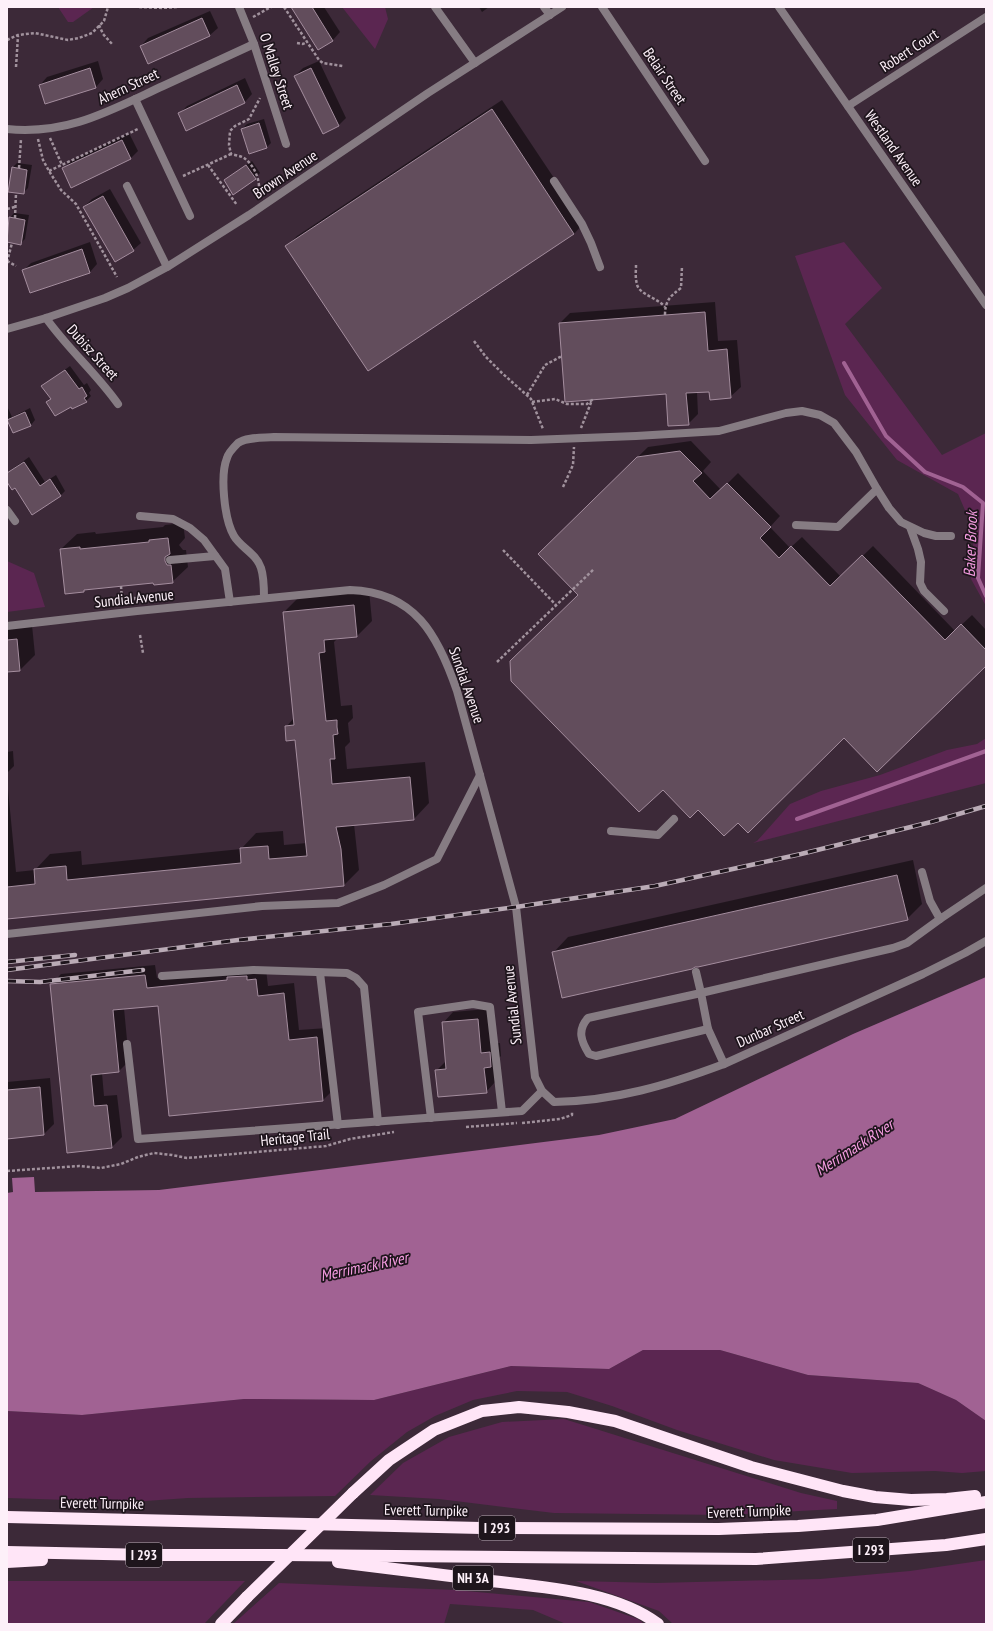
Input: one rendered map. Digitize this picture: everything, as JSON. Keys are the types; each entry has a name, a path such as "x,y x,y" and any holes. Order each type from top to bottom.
{"highway":[{"path":"221,1624 246,1597 389,1460 434,1430 482,1411 519,1407 568,1412 615,1421 751,1467 843,1491 875,1497 911,1500 947,1499 986,1494"},
{"name":"Everett Turnpike","path":"7,1517 481,1528 719,1529 798,1526 877,1520 986,1502"},
{"name":"I 293","path":"7,1552 151,1555 756,1559 946,1545 986,1540"},
{"path":"7,1562 151,1555"},
{"name":"NH 3A","path":"282,1555 538,1586 605,1598 647,1616 658,1624"}],"street":[{"name":"O Malley Street","path":"240,7 254,44 286,144"},
{"path":"435,7 475,63"},
{"path":"544,7 550,15"},
{"name":"Brown Avenue","path":"7,328 18,327 105,298 128,288 167,267 249,215 475,63 562,7"},
{"name":"Belair Street","path":"602,7 705,161"},
{"name":"Westland Avenue","path":"779,7 986,305"},
{"name":"Robert Court","path":"848,106 986,17"},
{"name":"Ahern Street","path":"7,129 21,131 46,130 74,124 103,114 254,44"},
{"path":"135,99 190,216"},
{"path":"554,181 582,224 600,267"},
{"path":"127,186 167,267"},
{"name":"Dubisz Street","path":"46,318 56,332 106,387 118,404"},
{"path":"264,598 261,568 256,557 234,535 228,520 224,482 225,465 227,456 239,442 274,437 459,440 558,439 719,431 786,413 802,411 820,415 834,424 856,452 889,508 901,522 924,533 936,536 951,536"},
{"path":"796,525 838,527 877,489"},
{"path":"7,510 14,521"},
{"path":"140,516 173,519 190,528 204,540 225,569 230,602"},
{"path":"910,527 921,562 920,583 924,591 944,611"},
{"path":"170,560 215,556"},
{"name":"Sundial Avenue","path":"7,626 339,591 366,591 389,597 410,609 431,633 447,661 457,691 516,907 535,1077 542,1091 554,1102"},
{"path":"7,934 262,906 338,903 384,885 437,859 457,823 480,775"},
{"path":"611,831 658,835 674,819"},
{"path":"922,872 930,901 940,919"},
{"path":"708,1029 596,1056 589,1054 583,1044 580,1033 583,1023 588,1018 894,948 907,943 986,888"},
{"name":"Dunbar Street","path":"554,1102 574,1102 601,1099 654,1088 724,1064 923,974 966,953 986,941"},
{"path":"162,976 253,970 290,970 320,973 347,973 356,978 364,988 378,1122"},
{"path":"696,972 708,1029 724,1064"},
{"path":"320,973 338,1125"},
{"path":"430,1118 418,1012 473,1004 490,1007 502,1112"},
{"path":"127,1044 138,1140 522,1111 542,1091"}],"path":[{"path":"7,40 18,35 36,32 68,40 92,33 104,21 108,7"},
{"path":"139,7 178,7"},
{"path":"246,21 271,7"},
{"path":"284,7 319,60 323,63 343,66"},
{"path":"100,25 102,34 113,45"},
{"path":"16,67 18,35"},
{"path":"297,43 303,44 307,42"},
{"path":"231,154 229,145 230,131 235,126 249,119 260,97"},
{"path":"49,171 147,124"},
{"path":"37,130 39,149 43,160 61,190 76,204 117,277"},
{"path":"46,130 62,165"},
{"path":"19,168 21,131"},
{"path":"173,180 231,154 244,158 249,164 260,182 259,191"},
{"path":"208,165 237,205"},
{"path":"15,218 16,193"},
{"path":"7,209 15,208"},
{"path":"12,243 7,261 16,266"},
{"path":"636,265 637,286 640,292 661,302 665,307"},
{"path":"665,315 665,307 670,296 681,288 682,266"},
{"path":"474,341 502,373 527,396 535,409 543,430 574,448"},
{"path":"527,396 544,365 562,356"},
{"path":"503,550 556,605"},
{"path":"497,662 594,569"},
{"path":"121,586 122,599 135,598 136,602"},
{"path":"140,635 143,653"},
{"path":"465,1127 560,1119 572,1115 574,1102"},
{"name":"Heritage Trail","path":"7,1171 79,1166 101,1168 121,1164 138,1157 154,1153 187,1158 326,1146 350,1139 400,1131"}],"shaded area":[{"path":"58,7 94,7 73,22 68,22"},
{"path":"342,7 385,7 388,19 375,49"},
{"path":"844,242 882,288 845,324 942,455 986,433 986,606 971,579 974,531 958,494 897,460 845,395 795,256"},
{"path":"7,561 34,573 45,607 7,612"},
{"path":"986,738 986,783 753,843 757,841 790,804 821,791 880,775 947,750 977,744"},
{"path":"643,1350 720,1350 808,1375 918,1383 956,1400 986,1421 986,1471 962,1473 935,1471 852,1473 774,1460 677,1430 612,1406 567,1392 517,1391 473,1400 435,1416 407,1432 371,1461 335,1496 188,1498 131,1502 7,1498 7,1411 82,1415 244,1399 374,1400 511,1366 609,1369"},
{"path":"564,1419 801,1493 837,1501 837,1509 727,1515 554,1513 439,1499 370,1495 403,1463 449,1437 502,1422"},
{"path":"986,1560 986,1624 673,1624 659,1611 576,1581 656,1583 820,1579 910,1571"},
{"path":"7,1581 245,1581 204,1624 7,1624"},
{"path":"279,1583 455,1590 589,1602 638,1619 644,1624 566,1624 533,1610 450,1604 444,1624 233,1624"}],"water":[{"name":"Merrimack River","path":"986,977 986,1421 956,1400 918,1383 808,1375 720,1350 643,1350 609,1369 511,1366 374,1400 244,1399 82,1415 7,1411 7,1193 13,1192 12,1178 34,1177 35,1192 159,1190 599,1135 675,1119 853,1034"}],"building":[{"path":"291,7 312,7 333,41 318,50"},
{"path":"202,18 210,36 148,64 140,46"},
{"path":"90,68 96,88 45,104 39,85"},
{"path":"311,68 339,126 323,134 294,76"},
{"path":"237,85 245,103 186,131 178,113"},
{"path":"492,109 574,234 368,371 285,246"},
{"path":"259,123 267,148 249,154 241,129"},
{"path":"122,140 131,159 71,188 62,168"},
{"path":"246,165 256,179 233,195 224,180"},
{"path":"12,167 27,170 24,194 8,192"},
{"path":"103,196 134,251 115,262 83,207"},
{"path":"9,217 25,220 21,245 7,242"},
{"path":"82,249 90,273 30,293 22,270"},
{"path":"705,312 708,351 727,349 731,398 710,400 709,392 686,393 689,425 668,426 666,394 565,402 559,323"},
{"path":"65,370 79,389 82,387 87,396 84,398 87,402 72,409 71,407 55,416 46,402 51,399 41,386"},
{"path":"25,412 31,426 13,433 7,420"},
{"path":"680,451 702,473 693,481 710,499 727,483 771,527 760,538 779,558 791,546 830,586 862,555 945,640 961,624 986,650 986,666 877,772 844,738 748,833 738,823 724,836 698,810 690,818 663,790 639,812 511,681 510,661 578,595 538,554 637,457"},
{"path":"24,462 40,486 50,479 61,496 32,515 15,488 12,490 7,482 7,473"},
{"path":"168,538 170,554 165,557 165,561 167,565 171,565 173,583 154,585 153,583 84,590 84,592 65,594 60,549 80,547 80,549 149,542 149,540"},
{"path":"354,605 357,637 324,640 325,652 319,653 326,721 337,720 338,734 333,735 335,759 330,759 332,784 410,777 414,820 336,827 341,849 344,886 7,919 7,887 35,884 34,869 66,866 67,880 241,863 240,848 268,846 269,859 307,856 295,740 286,741 285,726 294,725 283,612"},
{"path":"17,639 20,671 7,672 7,640"},
{"path":"897,875 908,920 562,998 552,952"},
{"path":"145,975 147,988 227,980 227,977 247,976 247,980 256,979 258,996 284,993 289,1040 317,1037 323,1101 169,1116 158,1006 113,1010 119,1072 91,1075 94,1106 107,1105 112,1148 67,1153 50,984"},
{"path":"478,1019 481,1053 490,1052 491,1067 484,1068 487,1093 438,1097 435,1070 446,1069 442,1022"},
{"path":"40,1087 44,1135 7,1139 7,1090"}],"waterway":[{"name":"Baker Brook","path":"844,363 886,436 925,472 963,487 983,503 978,578 986,596"},
{"name":"Baker Brook","path":"797,819 986,751"}],"railway":[{"path":"7,970 238,940 391,924 655,886 801,854 931,822 986,806"},
{"path":"7,962 75,955"},
{"path":"7,981 40,982 143,970"}]}
